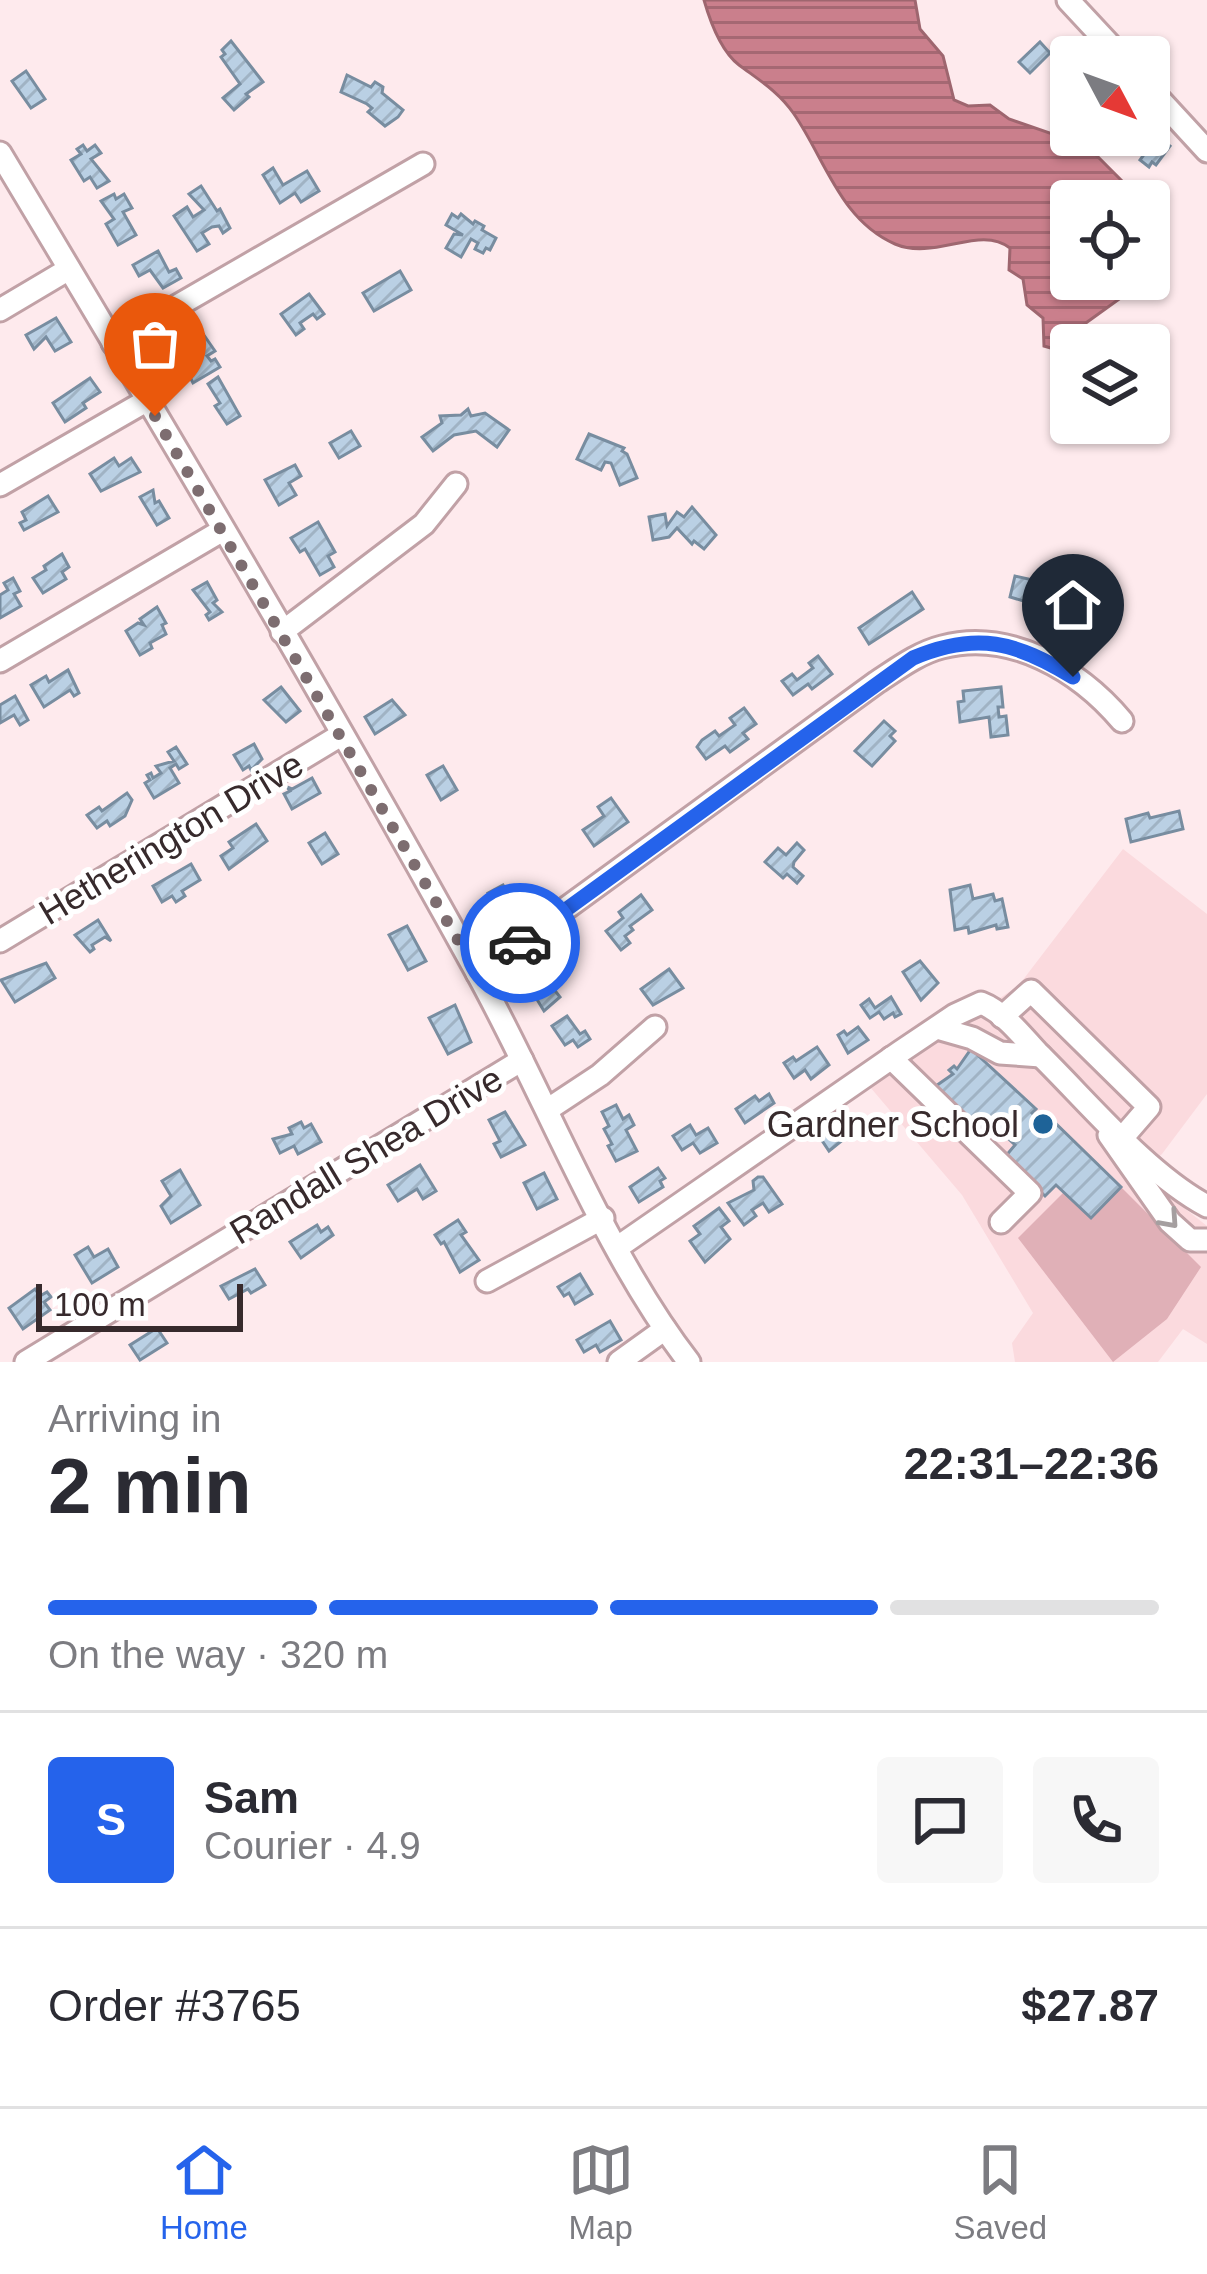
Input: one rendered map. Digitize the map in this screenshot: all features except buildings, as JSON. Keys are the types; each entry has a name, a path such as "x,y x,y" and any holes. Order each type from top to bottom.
{"street":[{"path":"1068,0 1101,36"},
{"path":"1170,111 1207,151"},
{"path":"0,153 477,973 618,1246 689,1362"},
{"path":"113,343 424,164"},
{"path":"0,310 69,268"},
{"path":"0,485 146,401"},
{"path":"282,632 424,524 456,484"},
{"path":"0,661 223,530"},
{"path":"477,973 877,682 940,647 994,643 1021,648 1096,694 1122,721"},
{"name":"Hetherington Drive","path":"0,941 341,735"},
{"path":"1002,1017 1031,992 1132,1091 1149,1108 1123,1137"},
{"path":"618,1246 891,1058 981,1003 1002,1017 1096,1114 1207,1206"},
{"path":"547,1110 600,1075 655,1027"},
{"path":"937,1028 1000,1052 1041,1055"},
{"path":"891,1058 1030,1192 1001,1222"},
{"name":"Randall Shea Drive","path":"26,1362 522,1060"},
{"path":"1096,1114 1170,1222 1190,1240 1207,1240"},
{"path":"487,1281 603,1217"},
{"path":"619,1362 665,1329"}],"shaded area":[{"path":"704,0 915,0 920,29 943,56 954,100 968,106 990,105 1009,119 1050,133 1050,156 1097,156 1121,180 1050,180 1050,300 1118,300 1084,324 1050,324 1050,348 1044,346 1043,318 1027,305 1023,279 1009,270 1010,248 985,240 910,248 876,233 847,204 788,106 739,65 713,26"},
{"name":"Gardner School","path":"1123,849 1207,914 1207,1094 1162,1154 1140,1173 1207,1226 1207,1344 1183,1329 1158,1362 1015,1362 1012,1343 1033,1313 962,1195 870,1087 1019,985"},
{"path":"1121,1187 1201,1267 1167,1319 1113,1362 1018,1238 1064,1192 1091,1218"}],"way so far":[{"path":"155,416 477,973 520,943"}],"place":[{"name":"Gardner School","path":"1043,1124"}],"route":[{"path":"520,943 913,658 940,647 994,643 1021,648 1073,677"}]}
